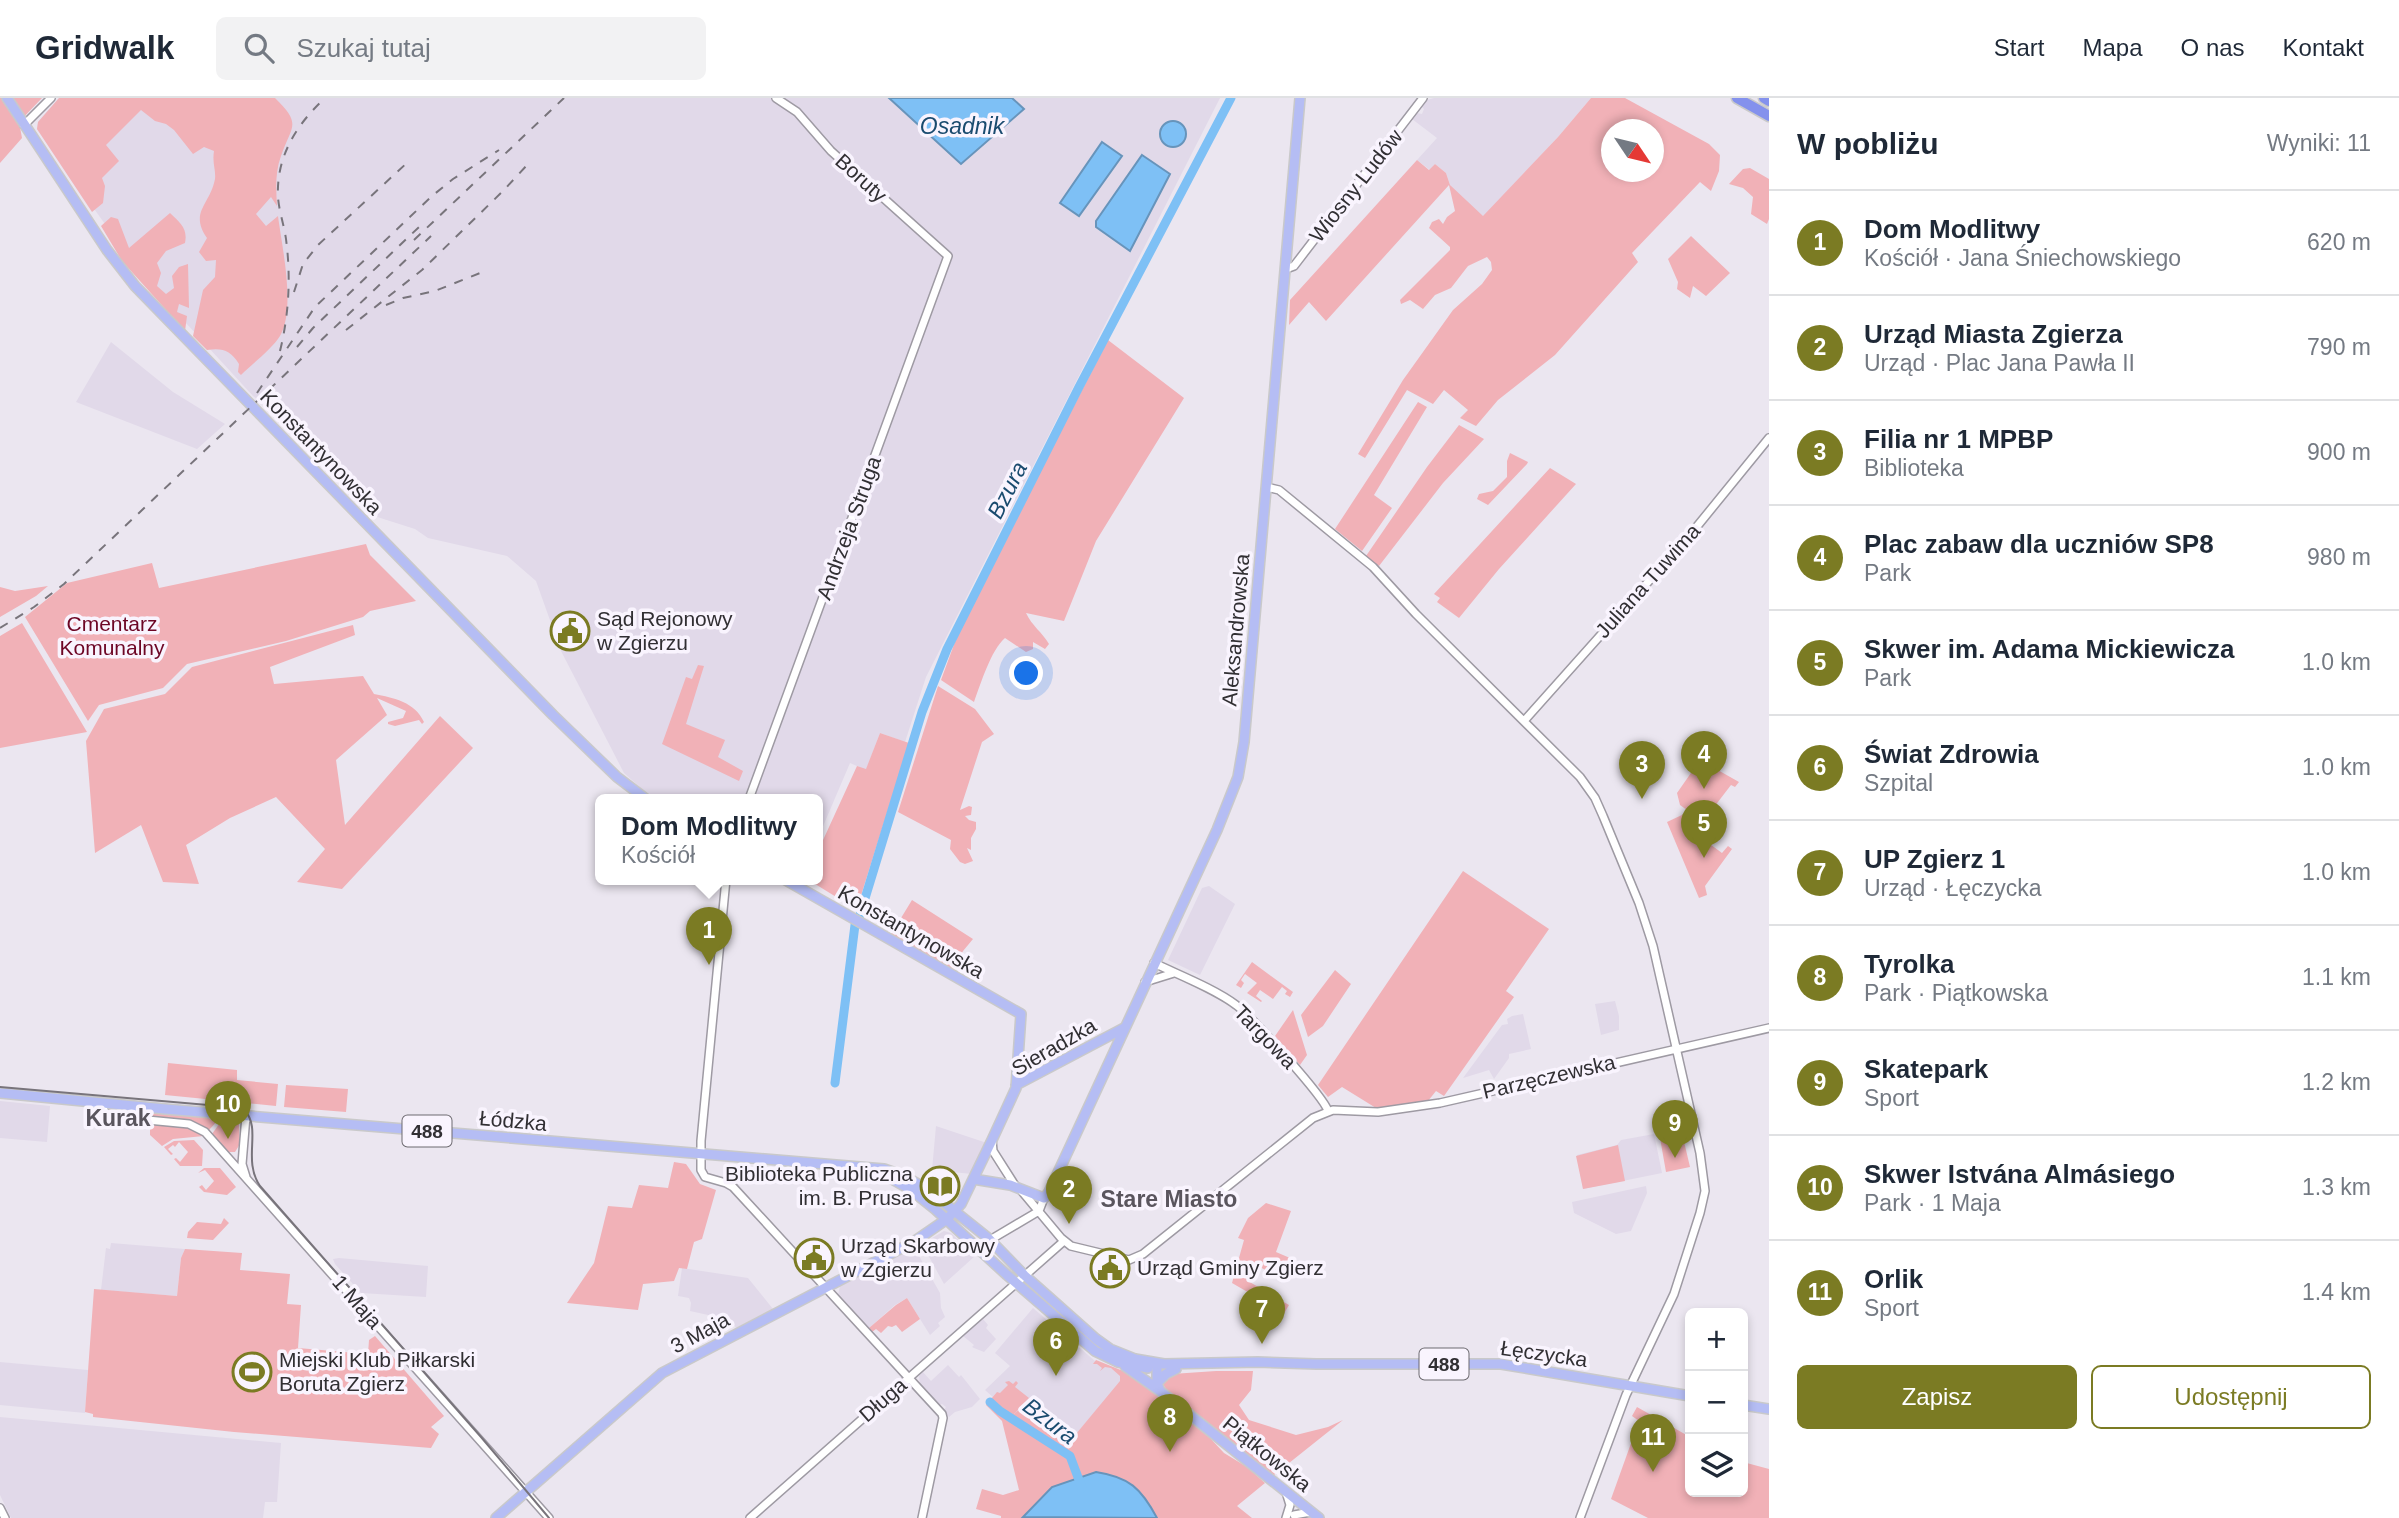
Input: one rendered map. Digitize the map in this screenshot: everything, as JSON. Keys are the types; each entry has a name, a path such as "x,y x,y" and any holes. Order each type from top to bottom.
{"highway":[{"path":"1737,98 1769,116"},
{"path":"1764,98 1769,101"}],"main road":[{"name":"Konstantynowska","path":"7,98 107,250 135,286 552,715 617,777 639,794"},
{"name":"Aleksandrowska","path":"1044,1198 1054,1182 1217,830 1240,772 1300,98"},
{"name":"Konstantynowska","path":"794,885 1021,1014 1019,1061"},
{"name":"Sieradzka","path":"955,1211 992,1140 1016,1084 1124,1028"},
{"path":"1019,1061 1023,1071 1034,1074"},
{"path":"1016,1084 1019,1061"},
{"name":"Łódzka","path":"0,1093 856,1168"},
{"name":"488","path":"856,1168 859,1166 884,1169 904,1176 928,1190 990,1240 1024,1275 1105,1345 1157,1366 1244,1364"},
{"name":"488","path":"856,1168 892,1179 910,1189 1090,1347 1118,1362 1176,1369 1244,1364"},
{"path":"973,1179 1018,1188 1044,1198"},
{"name":"3 Maja","path":"496,1518 662,1373 915,1241 955,1211"},
{"name":"Piątkowska","path":"1118,1362 1158,1387 1315,1515"},
{"name":"Łęczycka","path":"1244,1364 1501,1364 1685,1395"},
{"path":"1157,1366 1158,1387"},
{"path":"1158,1387 1166,1374 1176,1369"},
{"path":"1748,1406 1769,1409"}],"street":[{"path":"24,125 51,98"},
{"name":"Boruty","path":"776,98 790,106 831,151 948,256"},
{"name":"Wiosny Ludów","path":"1286,268 1294,266 1423,98"},
{"name":"Andrzeja Struga","path":"751,794 948,256"},
{"name":"Juliana Tuwima","path":"1524,721 1690,535 1769,438"},
{"path":"1266,487 1276,488 1287,496 1373,567 1416,614 1578,775 1598,805 1645,923 1702,1161 1704,1198 1674,1294 1631,1386 1580,1518"},
{"path":"725,885 701,1170 705,1177 733,1187 943,1416 922,1518"},
{"name":"Targowa","path":"1154,963 1221,996 1242,1010 1327,1109"},
{"path":"1145,982 1174,974"},
{"name":"Parzęczewska","path":"1327,1109 1378,1112 1440,1103 1769,1028"},
{"name":"1 Maja","path":"93,1102 104,1110 106,1116 197,1127 205,1132 549,1518"},
{"path":"992,1140 993,1151 1018,1188 1064,1241 1077,1248 1129,1260 1138,1257 1327,1109"},
{"name":"1 Maja","path":"246,1116 243,1168 248,1181"},
{"path":"224,1153 243,1159"},
{"path":"990,1240 1039,1212 1044,1198"},
{"name":"Długa","path":"750,1518 1064,1241"},
{"path":"1285,1491 1290,1515"},
{"path":"1290,1515 1298,1501"},
{"path":"0,1508 5,1518"},
{"path":"1290,1515 1315,1515"}],"shaded area":[{"path":"59,98 1220,98 926,677 905,742 880,733 866,770 850,763 823,826 823,794 650,794 624,773 561,651 536,581 507,556 428,538 415,529 371,515 313,451 288,408 272,405 268,407 253,396 140,273 37,129 38,122"},
{"path":"1591,98 1483,217 1464,202 1450,185 1446,173 1435,164 1430,170 1417,160 1437,138 1412,119 1417,113 1422,114 1422,107 1427,100"},
{"path":"111,342 173,392 225,424 197,449 76,402"},
{"path":"1209,886 1235,904 1200,975 1168,960 1202,888"},
{"path":"1615,1001 1619,1030 1601,1035 1595,1004"},
{"path":"1523,1014 1531,1049 1509,1054 1494,1079 1489,1070 1463,1078 1502,1025 1508,1024 1507,1019"},
{"path":"0,1101 50,1106 47,1142 0,1138"},
{"path":"936,1126 987,1143 972,1174 932,1170"},
{"path":"1654,1134 1662,1173 1583,1189 1577,1155 1617,1145 1621,1140"},
{"path":"1646,1186 1647,1193 1631,1231 1616,1234 1574,1213 1572,1202"},
{"path":"944,1231 951,1233 975,1256 944,1284 922,1244"},
{"path":"111,1243 185,1249 181,1258 177,1296 101,1290 106,1248 110,1249"},
{"path":"914,1247 940,1293 945,1317 938,1323 940,1326 930,1335 907,1298 869,1328 838,1295 840,1286"},
{"path":"333,1259 428,1266 426,1297 361,1293 335,1264"},
{"path":"682,1268 748,1278 773,1309 736,1328 731,1320 690,1311 689,1298 678,1296"},
{"path":"1033,1308 1095,1361 1128,1373 1066,1446 1005,1408 985,1390 1010,1366 995,1353"},
{"path":"983,1319 988,1325 986,1328 996,1339 984,1352 972,1347 974,1345 963,1336"},
{"path":"0,1362 88,1370 85,1413 0,1405"},
{"path":"948,1365 959,1377 961,1375 980,1399 972,1407 955,1412 949,1417 944,1410 946,1407 939,1405 920,1384 919,1376 923,1372 931,1381"},
{"path":"0,1417 281,1443 277,1502 265,1502 263,1518 11,1518 0,1495"}],"green space":[{"path":"0,98 42,98 19,122 22,138 0,163"},
{"path":"59,98 275,98 289,114 292,126 278,168 277,206 271,197 256,214 266,226 278,216 286,278 285,324 276,341 241,375 238,372 239,364 229,353 217,349 207,350 193,336 203,290 215,277 216,260 206,261 199,252 207,238 202,229 200,215 215,179 214,151 204,147 193,154 174,130 155,121 141,110 106,145 119,161 102,178 105,186 103,203 92,212 37,129 38,122"},
{"path":"1591,98 1625,98 1663,119 1601,119 1601,182 1664,182 1664,119 1709,144 1720,155 1719,171 1711,191 1700,182 1632,253 1638,262 1555,355 1498,400 1476,426 1460,418 1468,410 1444,390 1433,404 1407,390 1365,458 1358,454 1403,380 1453,310 1482,284 1492,270 1491,262 1487,257 1468,266 1451,288 1435,295 1423,309 1410,300 1401,304 1400,300 1450,250 1429,228 1432,222 1439,219 1443,224 1455,211 1449,185 1326,321 1309,302 1289,325 1290,300 1417,160 1429,170 1435,164 1446,173 1450,185 1483,216"},
{"path":"1750,168 1769,179 1767,224 1751,214 1753,197 1743,188 1729,184 1743,169"},
{"path":"170,213 180,223 186,238 185,243 166,251 157,263 161,273 157,286 166,294 174,288 172,276 179,267 188,264 189,308 179,304 177,312 187,316 185,331 122,261 101,226 111,217 118,219 129,248"},
{"path":"1691,236 1730,273 1706,296 1693,286 1690,298 1677,289 1678,282 1668,259"},
{"path":"1108,340 1184,398 1096,541 1064,621 1026,613 1049,644 1045,649 1033,642 1033,649 1026,652 1005,638 991,659 974,702 941,680 963,620"},
{"path":"1418,402 1427,407 1374,495 1392,508 1362,551 1335,529"},
{"path":"1459,425 1484,439 1443,483 1379,566 1366,556"},
{"path":"1510,453 1528,462 1527,464 1488,505 1477,499 1479,494 1493,491 1507,477"},
{"path":"1550,468 1576,484 1459,618 1437,602 1440,598 1434,594"},
{"name":"Cmentarz Komunalny","path":"366,544 370,555 416,601 370,611 363,617 286,641 187,664 163,688 99,705 88,721 25,617 67,583 152,563 159,588"},
{"path":"48,586 0,617 0,587 15,591"},
{"path":"22,623 87,732 0,748 0,636"},
{"path":"353,625 355,635 270,667 274,684 363,676 374,694 409,705 424,722 422,724 419,720 395,726 388,724 403,718 406,711 377,698 387,715 336,760 345,825 440,716 473,748 342,889 297,882 325,849 276,797 230,818 186,845 199,884 163,882 141,825 95,853 86,741 104,709 165,694 192,667"},
{"path":"698,665 704,666 686,724 725,740 718,757 743,771 739,781 662,744 686,677 692,679"},
{"path":"938,686 975,709 994,734 982,742 960,810 972,807 971,815 965,816 976,822 971,838 971,850 967,848 973,861 965,864 960,862 950,849 951,840 898,812"},
{"path":"880,733 909,743 858,905 853,901 846,903 817,885 823,885 823,840 857,766 866,769"},
{"path":"1700,760 1739,782 1735,787 1731,785 1711,811 1702,805 1695,816 1680,805 1677,793"},
{"path":"1684,814 1704,829 1699,836 1722,853 1728,846 1732,849 1705,886 1707,895 1699,898 1667,822"},
{"path":"1463,871 1549,929 1506,991 1514,997 1444,1096 1436,1091 1428,1101 1376,1108 1342,1087 1328,1097 1318,1085"},
{"path":"912,900 973,939 963,951 953,972 890,936"},
{"path":"1252,962 1293,992 1290,997 1282,987 1273,999 1260,990 1256,996 1261,1002 1247,993 1257,983 1245,974 1241,980 1244,983 1241,988 1236,985"},
{"path":"1335,970 1351,984 1323,1026 1308,1037 1301,1015"},
{"path":"1293,1010 1307,1055 1300,1065 1275,1036"},
{"path":"168,1063 237,1070 237,1080 278,1084 276,1106 165,1095"},
{"path":"286,1085 348,1089 346,1112 284,1107"},
{"path":"106,1109 220,1118 209,1130 191,1122 113,1114"},
{"path":"222,1120 239,1124 240,1144 235,1152 228,1152 212,1134"},
{"path":"150,1123 189,1127 204,1136 173,1139 162,1146 150,1135"},
{"path":"1682,1133 1690,1167 1666,1172 1660,1138"},
{"path":"194,1140 203,1150 202,1166 180,1166 174,1159 180,1162 188,1152 179,1142 168,1149 173,1154 171,1155 164,1147 174,1141"},
{"path":"1618,1145 1625,1181 1583,1189 1576,1156"},
{"path":"674,1162 686,1164 700,1184 716,1190 702,1239 694,1242 687,1269 679,1268 674,1281 643,1284 638,1310 567,1303 594,1263 608,1206 632,1208 639,1185 668,1188"},
{"path":"204,1168 220,1168 236,1187 227,1195 204,1192 199,1187 202,1185 206,1190 214,1181 205,1170 198,1173"},
{"path":"1266,1203 1291,1211 1276,1252 1290,1258 1280,1278 1258,1266 1248,1281 1289,1305 1279,1322 1247,1303 1251,1294 1232,1283 1244,1240 1238,1238 1248,1218"},
{"path":"224,1218 229,1223 213,1240 187,1238 188,1232 197,1222 221,1224"},
{"path":"185,1249 242,1253 240,1270 290,1274 287,1304 301,1305 298,1348 368,1354 369,1340 375,1336 444,1416 431,1427 439,1434 431,1448 234,1432 93,1417 93,1414 85,1412 94,1289 177,1296 181,1258"},
{"path":"907,1298 920,1319 902,1332 896,1325 888,1326 881,1333 876,1329 872,1332 869,1328"},
{"path":"1096,1360 1138,1379 1210,1438 1224,1453 1247,1467 1265,1483 1237,1506 1252,1518 1001,1518 976,1509 982,1489 1003,1495 1019,1490 1002,1421 986,1405 997,1392 1000,1393 1008,1385 1005,1382 1013,1384 1016,1381 1018,1383 1015,1387 1029,1398 1014,1414 1030,1400 1033,1402 1026,1412 1066,1446 1120,1381 1120,1376 1111,1368 1105,1367 1100,1371 1102,1368 1093,1364"},
{"path":"1253,1371 1251,1390 1239,1405 1249,1420 1296,1435 1328,1427 1343,1420 1274,1475 1169,1393 1164,1386 1164,1380 1172,1374"},
{"path":"1637,1407 1685,1434 1685,1497 1748,1497 1748,1463 1769,1469 1769,1518 1648,1518 1611,1499 1639,1421 1632,1416"}],"water":[{"name":"Osadnik","path":"889,98 1012,98 1024,109 961,164"},
{"path":"1173,121 1182,125 1186,134 1182,143 1173,147 1164,143 1160,134 1164,125"},
{"path":"1102,142 1122,156 1079,216 1060,203"},
{"path":"1142,155 1170,174 1130,251 1096,227 1096,221"},
{"path":"1096,1472 1117,1477 1133,1486 1157,1518 1023,1517 1052,1487"}],"waterway":[{"name":"Bzura","path":"859,918 922,712 947,649 1079,387 1231,98"},
{"name":"Bzura","path":"835,1083 855,925"},
{"name":"Bzura","path":"990,1402 1070,1456 1082,1488"}],"tram line":[{"path":"0,1087 231,1107 245,1111 252,1127 252,1166 260,1186 549,1518"}],"railway":[{"path":"280,351 289,281 278,182 290,142 325,98"},
{"path":"414,240 564,98"},
{"path":"257,393 315,307 432,196 453,179 499,150"},
{"path":"294,292 303,264 318,245 409,161"},
{"path":"346,330 422,270 529,163"},
{"path":"297,347 313,328 419,227"},
{"path":"0,628 64,584 431,236"},
{"path":"386,305 435,291 480,273"}],"place":[{"name":"Sąd Rejonowy w Zgierzu","path":"570,631"},
{"name":"Plac zabaw dla uczniów SP8","path":"1704,789"},
{"name":"Filia nr 1 MPBP","path":"1642,799"},
{"name":"Skwer im. Adama Mickiewicza","path":"1704,858"},
{"name":"Dom Modlitwy","path":"709,965"},
{"name":"Skwer Istvána Almásiego","path":"228,1139"},
{"name":"Skatepark","path":"1675,1158"},
{"name":"Biblioteka Publiczna im. B. Prusa","path":"940,1186"},
{"name":"Urząd Miasta Zgierza","path":"1069,1224"},
{"name":"Urząd Skarbowy w Zgierzu","path":"814,1258"},
{"name":"Urząd Gminy Zgierz","path":"1110,1268"},
{"name":"UP Zgierz 1","path":"1262,1344"},
{"name":"Miejski Klub Piłkarski Boruta Zgierz","path":"252,1372"},
{"name":"Świat Zdrowia","path":"1056,1376"},
{"name":"Tyrolka","path":"1170,1452"},
{"name":"Orlik","path":"1653,1472"}],"district":[{"name":"Kurak","path":"118,1118"},
{"name":"Stare Miasto","path":"1169,1199"}]}
